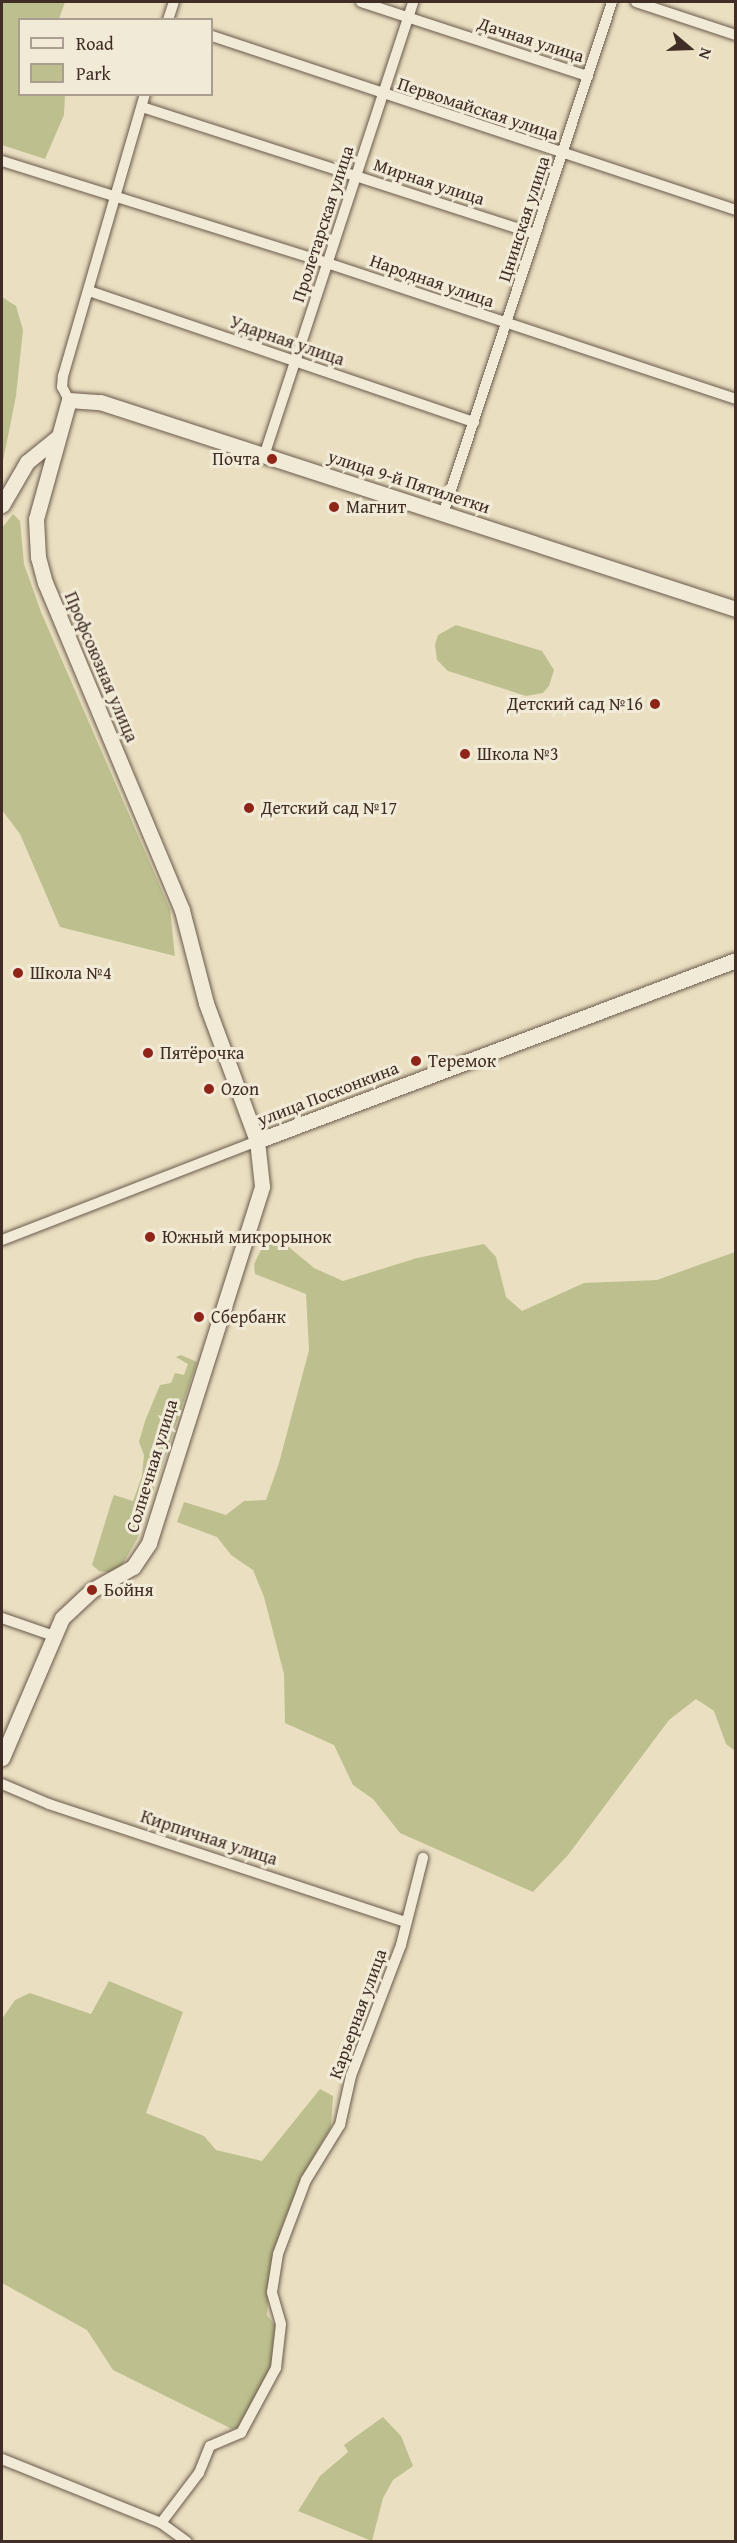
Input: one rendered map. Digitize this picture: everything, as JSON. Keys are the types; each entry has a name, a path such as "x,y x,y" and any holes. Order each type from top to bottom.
{"street":[{"path":"169,18 174,2"},
{"name":"Дачная улица","path":"361,2 588,76"},
{"name":"Пролетарская улица","path":"264,456 413,2"},
{"name":"Цнинская улица","path":"443,514 508,324 535,234 612,2"},
{"path":"636,2 735,35"},
{"name":"Первомайская улица","path":"213,36 382,95 735,210"},
{"name":"Профсоюзная улица","path":"145,96 117,199 63,376 62,387 69,400 34,530 45,583 182,910 206,1003 257,1142"},
{"name":"Мирная улица","path":"142,107 535,234"},
{"name":"Народная улица","path":"2,161 117,199 327,263 735,399"},
{"name":"Ударная улица","path":"89,291 474,422"},
{"name":"улица 9-й Пятилетки","path":"69,400 100,402 735,609"},
{"path":"2,505 27,462 57,438"},
{"name":"улица Посконкина","path":"2,1240 735,960"},
{"name":"Солнечная улица","path":"2,1758 54,1636 70,1608 92,1590 127,1572 149,1542 262,1186 257,1142"},
{"path":"2,1618 54,1636"},
{"name":"Кирпичная улица","path":"2,1784 49,1804 406,1922"},
{"name":"Карьерная улица","path":"161,2523 199,2473 210,2446 241,2433 276,2368 281,2333 272,2292 278,2254 306,2180 340,2125 351,2076 406,1922 423,1858"},
{"path":"2,2459 161,2523 187,2541"}],"green space":[{"path":"2,2 65,2 59,18 18,18 18,96 65,96 64,115 45,159 2,145"},
{"path":"2,297 16,306 23,330 16,396 2,466"},
{"path":"13,514 20,521 24,564 41,612 170,909 175,956 60,927 20,834 2,810 2,528"},
{"path":"456,625 542,651 554,670 549,686 543,693 526,696 448,671 437,660 435,645 438,635"},
{"path":"267,1238 284,1243 314,1268 343,1281 417,1258 484,1244 496,1257 506,1297 522,1311 584,1283 657,1280 735,1252 735,1751 726,1744 714,1711 696,1699 669,1720 568,1855 533,1892 400,1833 373,1799 353,1785 334,1745 285,1723 284,1674 264,1597 253,1570 231,1555 217,1537 177,1522 184,1502 226,1515 244,1501 266,1500 279,1463 309,1350 306,1294 255,1274 254,1264"},
{"path":"181,1355 197,1362 137,1539 121,1567 112,1573 99,1571 92,1565 112,1500 114,1495 133,1501 142,1476 144,1455 139,1442 145,1421 160,1385 171,1383 175,1373 184,1375 188,1364 176,1357"},
{"path":"109,1981 183,2012 146,2113 204,2136 216,2150 262,2161 320,2089 333,2096 331,2127 304,2173 281,2229 269,2286 267,2315 278,2330 276,2356 242,2426 232,2429 113,2370 87,2330 2,2283 2,2019 15,2000 30,1993 91,2014"},
{"path":"383,2417 401,2436 413,2466 393,2480 383,2498 372,2541 298,2511 320,2476 348,2452 344,2445"}],"place":[{"name":"Почта","path":"272,459"},
{"name":"Магнит","path":"334,507"},
{"name":"Детский сад №16","path":"655,704"},
{"name":"Школа №3","path":"465,754"},
{"name":"Детский сад №17","path":"249,808"},
{"name":"Школа №4","path":"18,973"},
{"name":"Пятёрочка","path":"148,1053"},
{"name":"Теремок","path":"416,1061"},
{"name":"Ozon","path":"209,1089"},
{"name":"Южный микрорынок","path":"150,1237"},
{"name":"Сбербанк","path":"199,1317"},
{"name":"Бойня","path":"92,1590"}]}
